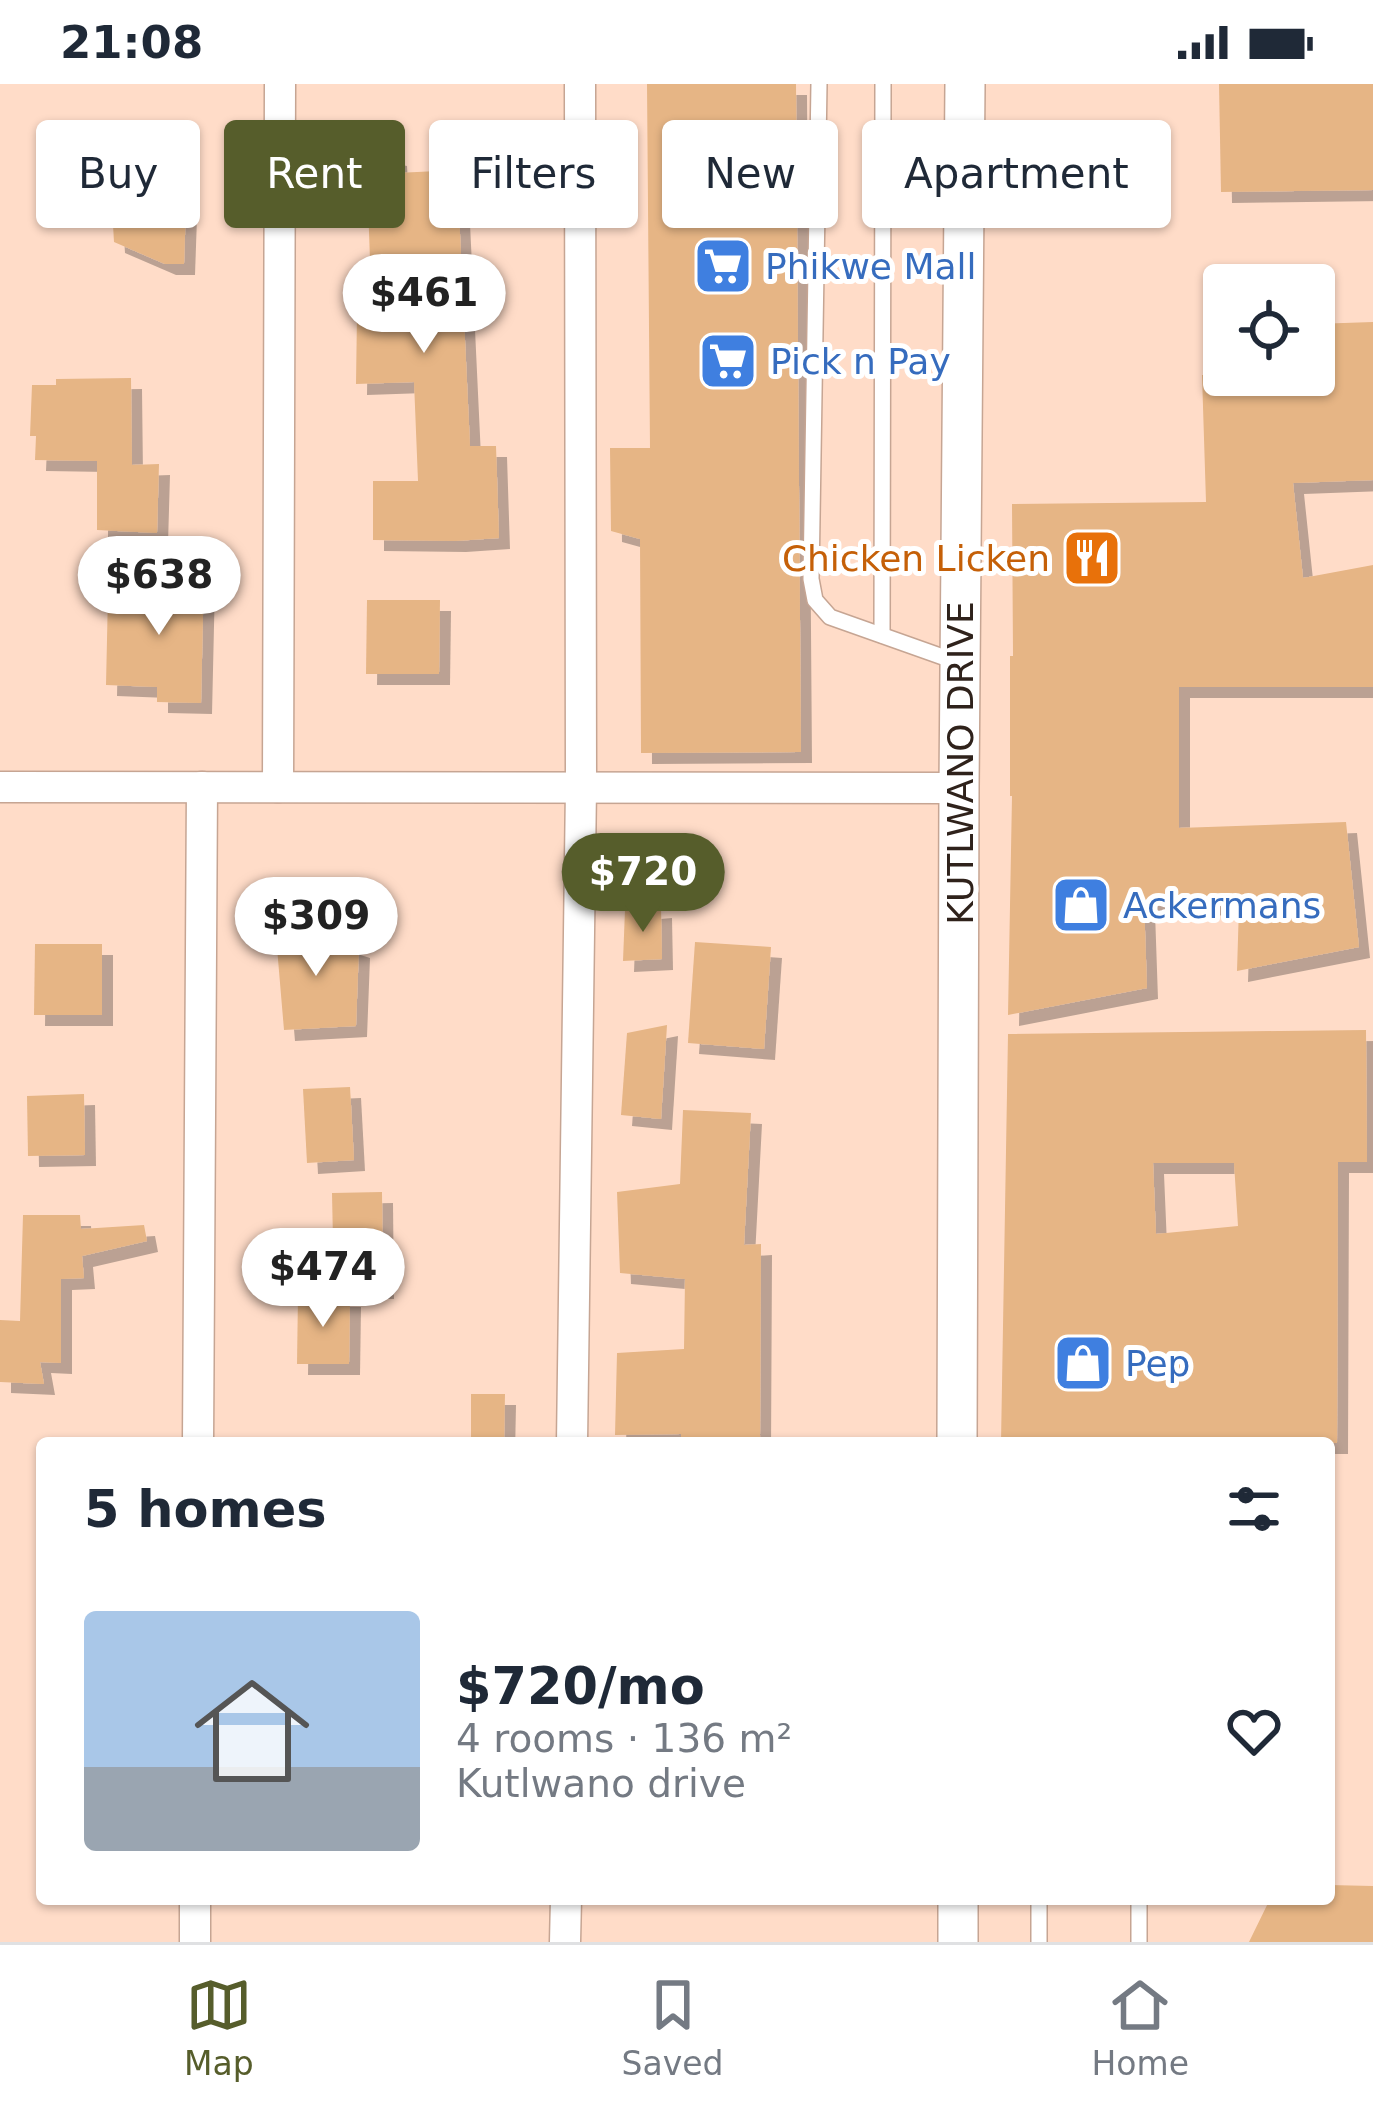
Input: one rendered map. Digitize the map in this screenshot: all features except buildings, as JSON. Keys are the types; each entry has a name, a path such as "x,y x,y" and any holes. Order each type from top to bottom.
{"street":[{"path":"278,787 280,84"},
{"path":"572,1437 580,787 580,84"},
{"name":"KUTLWANO DRIVE","path":"957,1437 965,84"},
{"path":"0,787 959,788"},
{"path":"198,1437 202,787"},
{"path":"194,1942 195,1905"},
{"path":"565,1942 566,1905"},
{"path":"958,1905 958,1942"}],"lane":[{"path":"819,84 811,579 815,600 830,617 960,663"},
{"path":"882,635 884,84"},
{"path":"1039,1905 1039,1942"},
{"path":"1139,1905 1139,1942"}],"place":[{"name":"Phikwe Mall","path":"723,266"},
{"name":"Pick n Pay","path":"728,361"},
{"name":"Chicken Licken","path":"1092,558"},
{"name":"Ackermans","path":"1081,905"},
{"name":"Pep","path":"1083,1363"}]}
